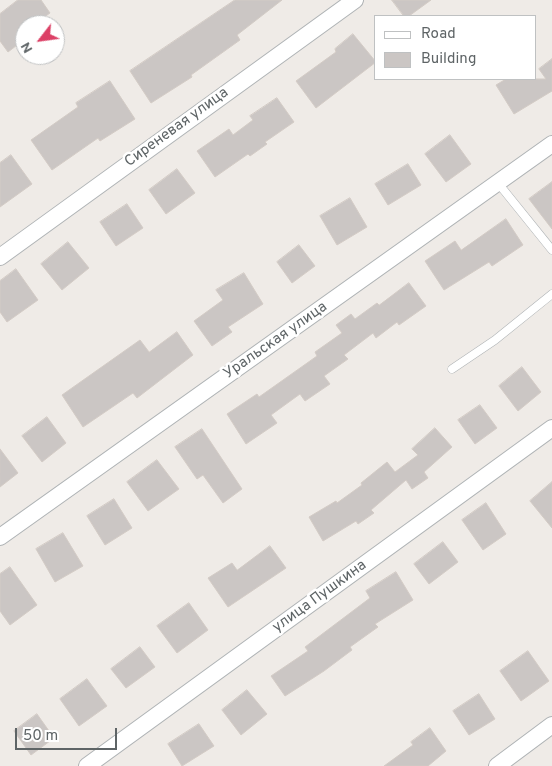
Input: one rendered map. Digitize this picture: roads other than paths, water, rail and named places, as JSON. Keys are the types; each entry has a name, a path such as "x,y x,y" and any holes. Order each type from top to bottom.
{"street":[{"name":"Сиреневая улица","path":"0,257 355,0"},
{"name":"Уральская улица","path":"0,537 552,144"},
{"name":"улица Пушкина","path":"87,766 552,428"},
{"path":"497,766 552,725"}],"lane":[{"path":"498,183 552,250"},
{"path":"452,369 495,340 552,294"}]}
